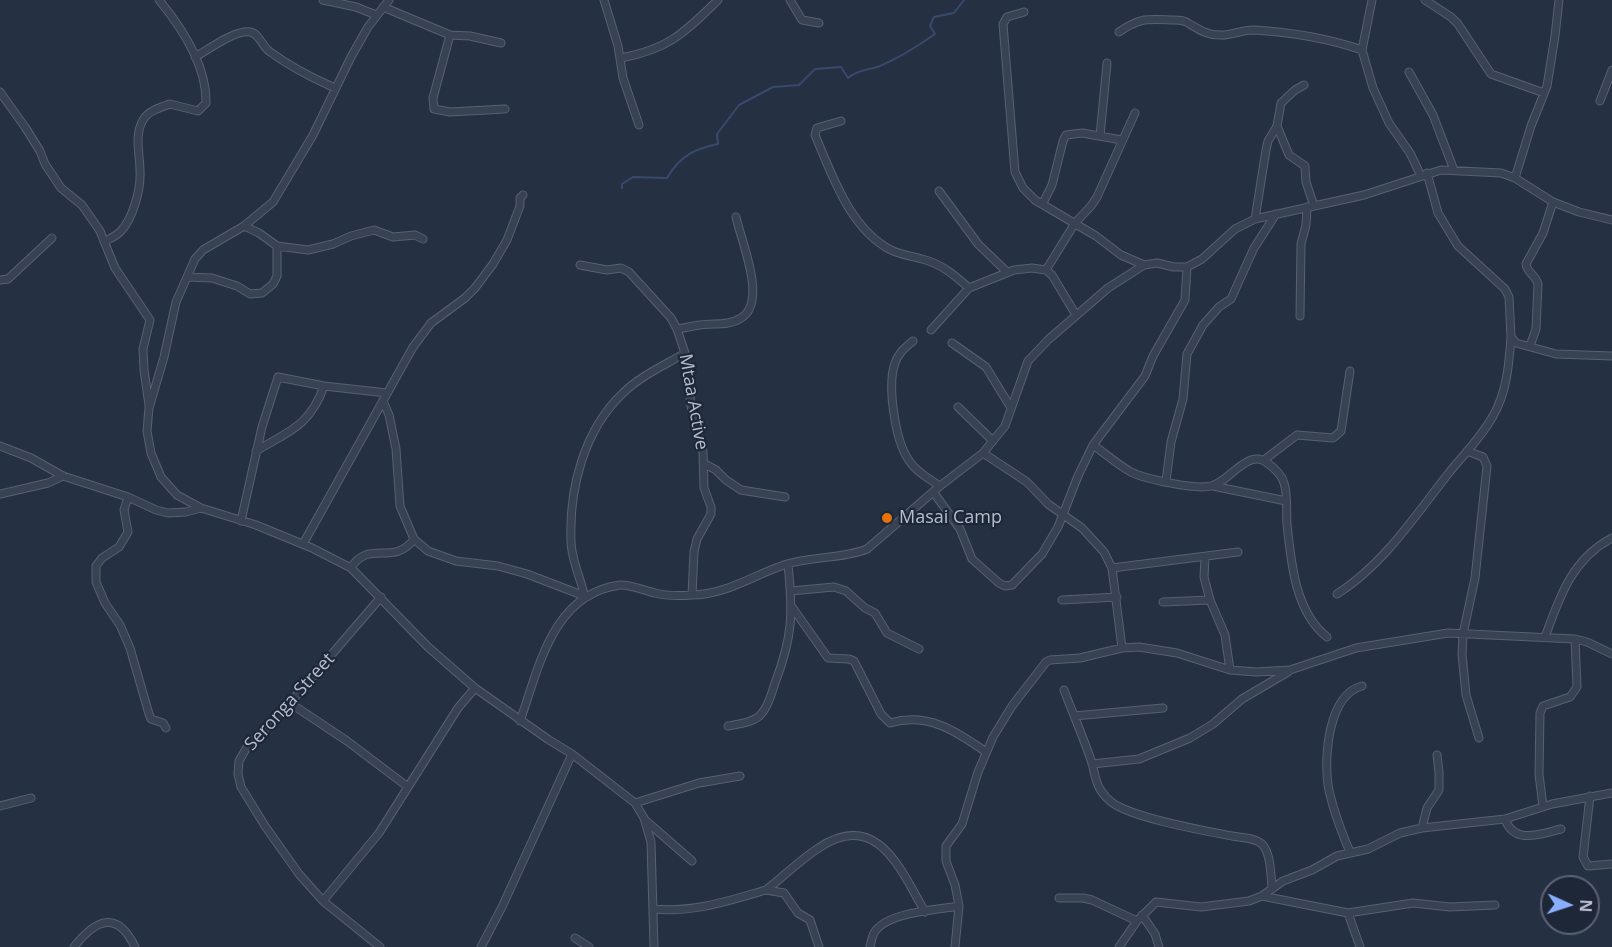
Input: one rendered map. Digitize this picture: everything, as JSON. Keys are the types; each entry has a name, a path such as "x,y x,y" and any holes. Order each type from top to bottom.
{"street":[{"path":"104,242 121,231 136,203 140,171 139,131 143,120 150,113 170,104 198,111 206,103 203,78 195,57 177,22 159,0"},
{"path":"323,0 356,7 376,15"},
{"path":"604,0 621,58 623,78 639,125"},
{"path":"621,58 645,54 678,37 718,0"},
{"path":"790,0 802,20 819,23"},
{"path":"1337,594 1364,575 1397,540 1493,417 1501,399 1509,365 1511,337 1509,297 1505,289 1458,246 1438,213 1424,175 1389,123 1373,88 1362,50 1372,0"},
{"path":"1425,0 1458,24 1491,74 1544,93"},
{"path":"1515,178 1544,93 1559,0"},
{"path":"501,43 470,36 450,35 385,2 368,27 313,135 273,202 244,226 203,250 195,259 176,302 164,357 149,408 147,431 151,453 161,477 177,495 201,508 303,544 351,568 428,647 475,688 572,754 635,803 644,818 651,842 654,947"},
{"path":"1024,12 1007,17 1003,24 1015,172 1023,188 1035,200 1075,223 1121,255 1144,265"},
{"path":"1119,32 1136,21 1151,18 1183,20 1194,28 1214,35 1222,36 1238,31 1253,30 1320,38 1362,50"},
{"path":"195,57 222,41 248,32 255,34 270,52 299,71 335,88"},
{"path":"450,35 434,98 434,110 505,109"},
{"path":"1101,136 1107,63"},
{"path":"1600,101 1612,70"},
{"path":"1409,72 1433,115 1454,170"},
{"path":"1255,219 1268,141 1277,126 1281,103 1304,85"},
{"path":"0,92 25,127 61,188 82,206 100,231 115,268 150,320 143,350 149,408"},
{"path":"1046,270 1075,223 1097,197 1135,112"},
{"path":"841,121 817,128 815,135 841,192 859,223 871,236 891,250 947,268 969,288"},
{"path":"1277,126 1288,155 1305,166 1311,207 1301,244 1300,316"},
{"path":"1043,203 1052,185 1066,135 1082,133 1122,140"},
{"path":"520,720 539,665 559,622 585,596 621,585 658,594 692,596 717,592 788,564 854,554 867,549 940,486 983,453 1005,426 1028,361 1108,288 1144,265 1157,263 1187,267 1202,259 1235,229 1255,219 1364,195 1424,175 1454,170 1501,174 1515,178 1553,202 1579,212 1612,220"},
{"path":"939,191 978,244 1007,272"},
{"path":"303,544 413,347 431,323 465,298 493,264 507,240 520,206 520,198 523,195"},
{"path":"1530,346 1536,329 1538,290 1537,280 1528,271 1526,264 1543,233 1553,202"},
{"path":"1166,481 1171,442 1183,399 1187,354 1203,325 1231,299 1254,248 1276,214"},
{"path":"677,329 702,324 717,325 740,319 749,310 752,301 753,274 736,217"},
{"path":"244,226 277,246 308,250 374,230 393,237 415,235 423,239"},
{"path":"0,280 8,279 52,238"},
{"path":"187,277 212,278 237,286 250,294 262,293 273,284 277,276 277,246"},
{"name":"Mtaa Active","path":"580,265 607,270 621,268 629,272 671,318 677,329 685,353 691,406 701,437 704,489 711,507 711,514 697,539 694,552 692,596"},
{"path":"931,330 969,288 1007,272 1032,267 1046,270 1052,275 1076,315"},
{"path":"934,493 960,529 972,559 1005,586 1012,585 1042,554 1058,527 1093,445 1141,384 1162,339 1185,300 1187,267"},
{"path":"1511,337 1516,343 1556,354 1612,356"},
{"path":"913,341 900,353 895,363 891,384 901,445 908,460 926,477 940,486"},
{"path":"952,343 986,367 1011,408"},
{"path":"585,596 570,543 574,485 582,459 595,430 623,392 685,353"},
{"path":"1264,460 1297,435 1333,438 1337,436 1341,431 1350,370"},
{"path":"241,521 256,451 278,376 324,386 387,393"},
{"path":"256,451 298,427 319,402 324,386"},
{"path":"383,401 389,415 396,449 400,507 414,539 428,551 456,561 498,566 527,574 585,596"},
{"path":"958,406 993,441"},
{"path":"1093,445 1129,471 1143,477 1193,486 1213,486 1286,501"},
{"path":"0,446 31,458 63,476 128,497 156,510 168,513 201,508"},
{"path":"1467,451 1483,457 1486,465 1475,578 1463,634 1462,654 1464,686 1479,738"},
{"path":"983,453 1027,482 1048,504 1082,528 1104,552 1112,568 1122,648"},
{"path":"1213,486 1247,461 1255,459 1264,460 1280,474 1284,483 1287,524 1299,592 1316,628 1327,637"},
{"path":"703,463 716,470 741,490 784,497"},
{"path":"0,494 48,483 63,476"},
{"path":"128,497 124,510 128,532 119,547 102,558 96,566 96,582 130,648 149,714 152,719 163,723 166,728"},
{"path":"1545,637 1555,609 1574,570 1590,551 1612,538"},
{"path":"351,568 359,557 365,554 382,555 402,551 414,539"},
{"path":"1112,568 1238,552"},
{"path":"1205,558 1204,577 1210,600 1225,635 1230,670"},
{"path":"728,726 752,720 762,714 775,685 790,640 792,608 788,564"},
{"path":"791,591 834,587 846,591 865,608 875,612 887,633 919,649"},
{"name":"Seronga Street","path":"380,947 323,901 298,874 241,787 238,774 239,761 247,747 290,704 381,597"},
{"path":"1062,600 1117,597"},
{"path":"1163,602 1210,600"},
{"path":"792,608 828,658 854,661 881,714 890,723 905,719 936,722 957,732 986,752"},
{"path":"1092,764 1139,759 1191,738 1213,724 1242,699 1290,670 1356,648 1448,633 1575,639 1612,654"},
{"path":"1543,807 1539,774 1540,713 1543,706 1570,697 1577,687 1575,639"},
{"path":"955,947 959,906 955,885 946,861 946,846 962,824 986,752 1012,706 1046,662 1139,647 1176,653 1230,670 1256,672 1290,670"},
{"path":"1350,852 1343,837 1328,786 1329,735 1333,717 1344,698 1355,688 1362,686"},
{"path":"323,901 379,833 458,708 475,688"},
{"path":"1064,690 1092,764 1096,783 1108,799 1119,808 1200,830 1251,838 1261,843 1266,850 1272,889"},
{"path":"290,704 347,741 408,788"},
{"path":"1074,716 1163,708"},
{"path":"481,947 502,907 572,754"},
{"path":"1422,828 1427,808 1439,790 1437,755"},
{"path":"635,803 699,783 740,776"},
{"path":"1119,947 1140,918 1156,902 1215,906 1249,901 1337,856 1368,849 1400,833 1422,828 1504,819 1543,807 1612,793"},
{"path":"1590,796 1583,857 1588,866 1612,864"},
{"path":"0,806 31,798"},
{"path":"644,818 692,861"},
{"path":"1504,819 1508,828 1520,835 1528,836 1561,829"},
{"path":"766,890 830,841 859,836 879,843 889,853 925,912"},
{"path":"653,909 670,911 700,908 766,890 784,892 798,913 807,917 819,947"},
{"path":"1262,896 1348,913 1413,903 1450,907 1496,905"},
{"path":"1059,898 1092,900 1140,918 1155,934 1159,947"},
{"path":"870,947 874,933 880,927 902,916 959,906"},
{"path":"1348,913 1360,947"},
{"path":"74,947 91,928 113,922 122,927 135,947"},
{"path":"575,938 589,947"}],"waterway":[{"path":"622,188 622,184 633,177 667,178 677,164 688,155 718,144 717,134 739,105 773,87 799,85 815,69 841,67 848,78 855,73 880,66 901,56 935,34 930,26 934,17 954,13 964,0"}],"place":[{"name":"Masai Camp","path":"887,518"}]}
